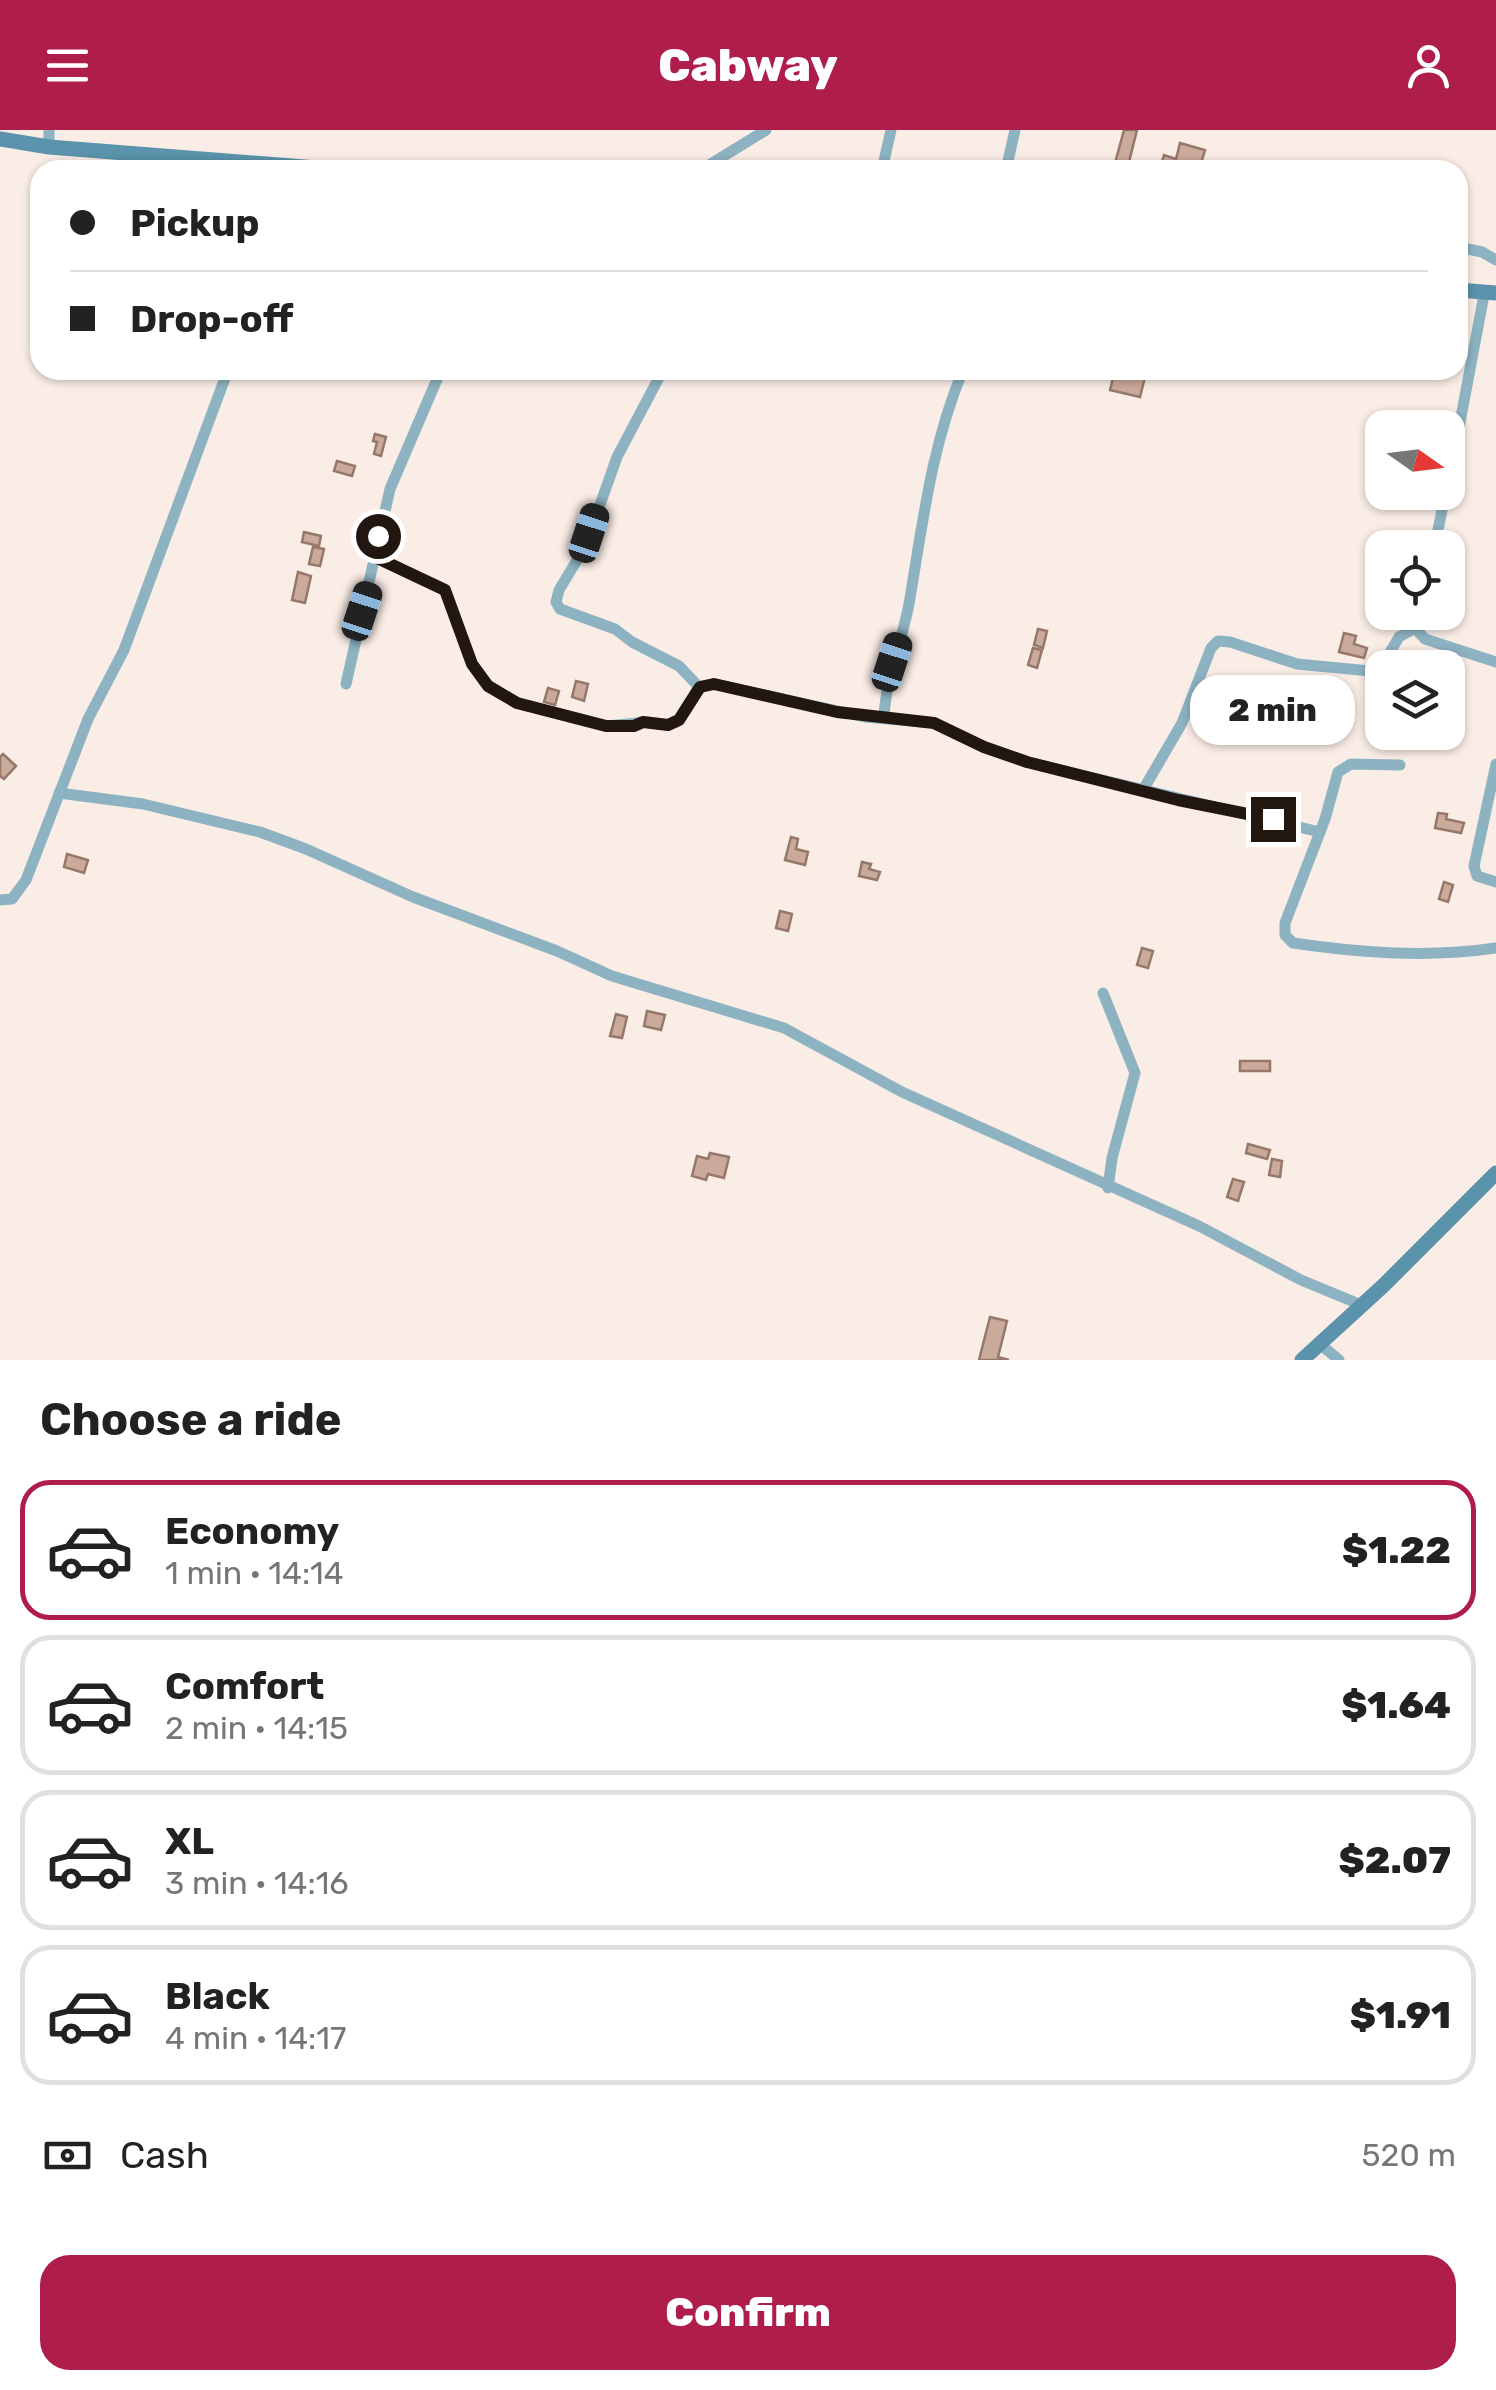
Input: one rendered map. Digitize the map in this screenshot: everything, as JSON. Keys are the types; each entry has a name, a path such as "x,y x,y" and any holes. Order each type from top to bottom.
{"main road":[{"path":"0,140 49,138 236,160"},
{"path":"1302,1360 1496,1173"}],"street":[{"path":"716,160 766,130"},
{"path":"884,160 891,130"},
{"path":"1008,160 1016,130"},
{"path":"1468,250 1496,260"},
{"path":"1464,410 1490,294"},
{"path":"0,900 12,899 26,880 88,719 124,650 224,380"},
{"path":"346,684 390,489 437,380"},
{"path":"658,380 612,468 584,547 556,602 560,608 615,629 642,648 669,660 700,687"},
{"path":"884,717 888,680 909,603 936,442 959,380"},
{"path":"373,556 445,590 472,664 488,686 517,703 606,726 634,726 643,722 668,725 679,720 700,687 714,684 782,701 934,723 1014,758 1320,832"},
{"path":"1143,790 1182,723 1218,641 1297,664 1370,672 1382,664 1399,637 1411,630"},
{"path":"1417,630 1424,639 1496,662"},
{"path":"1496,764 1474,866 1477,876 1496,882"},
{"path":"1400,765 1344,765 1338,772 1285,923 1288,940 1373,953 1462,953 1496,948"},
{"path":"59,793 129,801 260,832 612,976 784,1028 902,1092 1199,1226 1301,1280 1359,1304"},
{"path":"1104,993 1135,1073 1108,1188"},
{"path":"1320,1344 1340,1360"}],"building":[{"path":"1124,130 1137,130 1130,160 1116,160"},
{"path":"1180,143 1205,150 1202,160 1162,160 1164,155 1176,159"},
{"path":"1112,380 1144,380 1140,397 1110,390"},
{"path":"375,434 386,437 381,456 374,454"},
{"path":"337,461 355,466 352,476 334,471"},
{"path":"304,532 321,536 319,546 302,542"},
{"path":"313,547 324,549 320,566 309,564"},
{"path":"298,572 311,576 305,603 292,600"},
{"path":"1038,629 1047,631 1043,648 1034,645"},
{"path":"1344,633 1356,636 1354,644 1367,648 1364,658 1339,652"},
{"path":"1033,648 1042,650 1037,668 1028,665"},
{"path":"576,681 588,684 584,701 572,697"},
{"path":"548,688 559,691 555,705 544,702"},
{"path":"3,754 16,766 4,779 0,776"},
{"path":"1438,813 1464,823 1461,833 1435,828"},
{"path":"791,837 798,839 796,849 808,852 805,865 785,860"},
{"path":"67,854 88,860 84,873 64,867"},
{"path":"862,862 880,872 877,880 859,876"},
{"path":"1444,882 1453,885 1448,902 1439,899"},
{"path":"780,911 792,914 788,931 776,928"},
{"path":"1142,948 1153,951 1148,968 1137,965"},
{"path":"647,1011 665,1015 661,1030 644,1026"},
{"path":"616,1014 627,1017 622,1038 610,1036"},
{"path":"1240,1061 1270,1061 1270,1071 1240,1071"},
{"path":"1248,1144 1270,1150 1267,1159 1246,1153"},
{"path":"710,1153 729,1157 724,1178 708,1174 706,1180 692,1176 697,1156 708,1159"},
{"path":"1272,1159 1282,1161 1280,1177 1269,1175"},
{"path":"1233,1179 1244,1182 1238,1201 1227,1197"},
{"path":"990,1317 1007,1321 998,1357 1009,1360 979,1360"}],"route":[{"path":"378,536 373,556 445,590 472,664 488,686 517,703 606,726 634,726 643,722 668,725 679,720 700,687 714,684 837,712 934,723 1027,762 1273,819"}]}
